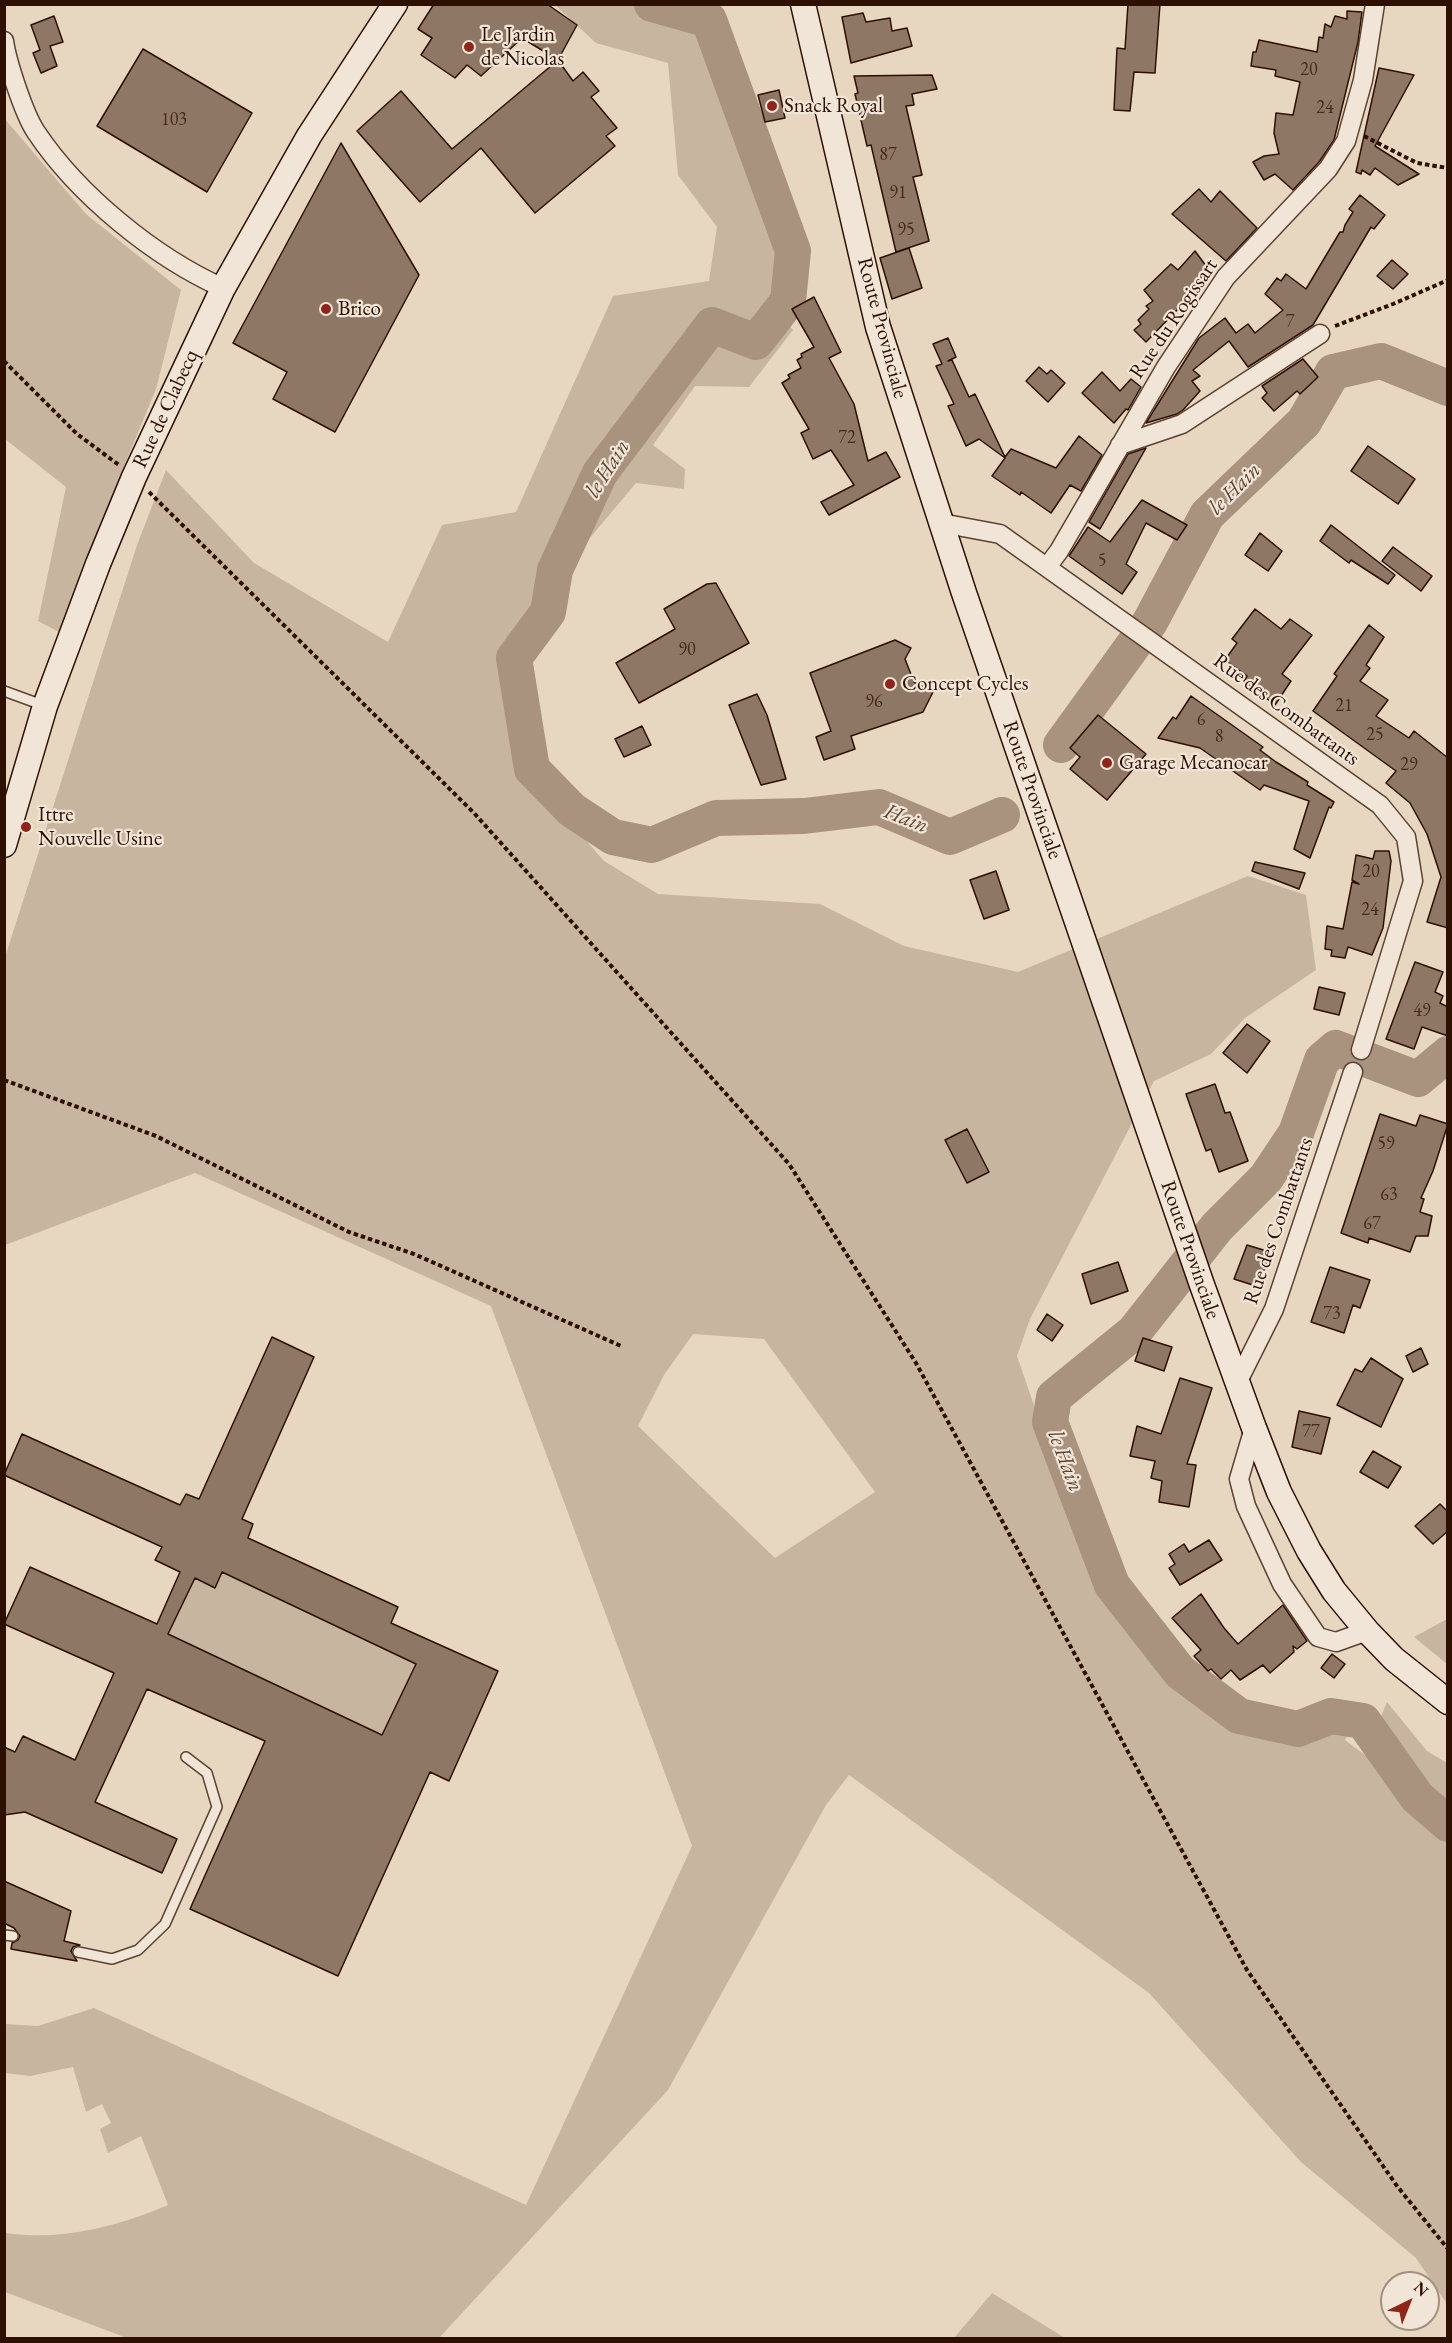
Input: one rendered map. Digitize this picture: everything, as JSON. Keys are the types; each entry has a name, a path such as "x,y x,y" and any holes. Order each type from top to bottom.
{"main road":[{"name":"Rue de Clabecq","path":"4,845 45,706 98,564 134,477 223,288 309,136 394,4"},
{"name":"Route Provinciale","path":"803,4 878,327 941,524 1185,1236 1254,1428 1279,1492 1309,1551 1334,1591 1394,1659 1438,1695"}],"street":[{"name":"Rue du Rogissart","path":"1047,567 1059,551 1166,367 1226,278 1328,169 1346,141 1363,80 1375,4"},
{"path":"4,41 7,60 34,130 83,190 143,240 192,274 223,288"},
{"path":"1120,445 1182,424 1320,334"},
{"name":"Rue des Combattants","path":"941,524 1000,534 1380,805 1406,837 1413,881 1361,1050"},
{"name":"Rue des Combattants","path":"1238,1381 1274,1309 1353,1072"},
{"path":"1254,1428 1239,1479 1245,1506 1282,1584 1318,1637 1336,1642 1367,1631"}],"lane":[{"path":"4,692 45,706"},
{"path":"78,1952 112,1959 138,1950 165,1924 217,1807 207,1773 186,1756"}],"path":[{"path":"1350,129 1417,163 1448,168"},
{"path":"1320,334 1448,279"},
{"path":"4,361 77,434 134,477 474,813 789,1164 916,1363 1247,1970 1396,2186 1448,2249"},
{"path":"4,1080 156,1136 349,1232 414,1254 621,1346"}],"shaded area":[{"path":"555,5 653,5 692,12 733,83 776,245 771,307 793,330 749,387 695,386 653,445 685,469 684,489 636,483 578,552 541,567 545,595 511,643 505,685 513,756 604,861 658,894 820,904 904,946 1018,972 1248,876 1306,895 1316,970 1245,1018 1211,1054 1154,1081 1030,1319 1017,1356 1080,1539 1219,1717 1310,1744 1360,1714 1345,1740 1365,1755 1387,1702 1427,1751 1447,1763 1447,2304 1440,2294 1440,2271 1425,2271 1416,2258 1301,2162 1149,1993 849,1775 826,1805 668,2090 439,2338 127,2338 5,2292 5,2233 47,2235 88,2230 129,2220 168,2205 141,2136 108,2153 100,2129 111,2123 102,2104 86,2112 73,2067 30,2076 5,2073 5,2024 38,2026 94,2008 526,2205 692,1846 491,1306 195,1173 5,1245 5,957 137,545 166,470 254,563 388,642 442,525 516,512 613,296 709,281 717,227 678,175 668,63 596,43","holes":["693,1334 764,1339 875,1492 775,1558 638,1426 664,1375"]},
{"path":"4,118 86,214 181,290 156,389 59,632 38,621 66,487 5,439"},
{"path":"222,1572 416,1664 382,1735 168,1634 195,1578 215,1588"},
{"path":"1447,1619 1447,1664 1414,1637"},
{"path":"992,2293 1065,2338 954,2338"}],"building":[{"name":"Le Jardin de Nicolas","path":"434,4 547,4 577,25 558,60 522,38 481,76 467,65 455,78 421,55 432,38 418,29"},
{"path":"1128,4 1160,4 1155,73 1134,72 1130,111 1114,110 1117,48 1125,49"},
{"path":"1347,11 1362,12 1358,42 1334,140 1319,162 1293,190 1275,174 1264,180 1253,162 1264,156 1279,154 1274,133 1276,113 1293,115 1300,82 1275,76 1276,70 1251,66 1253,52 1256,52 1259,40 1317,52 1319,37 1323,38 1325,24 1331,27 1335,16 1347,19"},
{"path":"863,13 866,22 890,18 892,31 907,28 912,46 851,63 842,17"},
{"path":"54,16 63,42 50,46 57,66 41,73 33,53 40,50 31,25"},
{"path":"143,49 252,113 207,192 97,126"},
{"path":"558,60 573,81 583,72 599,91 591,97 617,128 606,136 615,146 535,213 481,148 420,202 357,131 401,91 452,149"},
{"path":"1379,68 1414,75 1375,146 1419,174 1398,185 1375,168 1370,175 1362,170 1361,174 1356,172"},
{"path":"932,75 937,89 912,94 914,105 906,106 922,175 913,177 929,241 896,252 871,145 867,146 855,94 858,93 854,76"},
{"name":"Snack Royal","path":"779,90 785,118 765,122 758,95"},
{"name":"Brico","path":"341,143 419,275 335,432 273,399 287,372 233,343"},
{"path":"1199,189 1211,202 1220,191 1257,228 1226,261 1172,214"},
{"path":"1360,195 1385,215 1374,229 1371,227 1313,325 1248,367 1229,341 1193,370 1200,376 1192,381 1200,391 1183,410 1146,423 1199,338 1225,318 1236,333 1248,324 1255,333 1283,310 1265,294 1277,278 1281,281 1286,274 1306,289 1340,232 1343,232 1353,212 1349,209"},
{"path":"909,248 922,288 892,299 880,258"},
{"path":"1195,251 1212,274 1146,342 1134,330 1141,324 1138,320 1149,309 1146,306 1153,301 1144,290 1171,264 1178,270"},
{"path":"1392,260 1408,274 1393,289 1377,276"},
{"path":"814,297 841,352 829,358 854,404 868,461 886,452 900,477 829,515 821,502 854,485 831,450 813,459 801,433 809,429 782,383 790,378 788,375 801,368 797,360 802,357 801,354 814,347 792,309"},
{"path":"948,338 956,357 948,361 952,360 969,397 975,394 1005,457 1011,449 1056,468 1079,436 1102,455 1081,491 1070,485 1051,513 1021,492 1020,495 992,476 1005,458 979,439 966,446 948,406 954,404 936,366 942,364 933,344"},
{"path":"1303,359 1318,377 1300,394 1297,391 1274,411 1262,398 1267,393 1262,386"},
{"path":"1039,367 1047,374 1051,370 1065,383 1048,402 1026,381"},
{"path":"1102,372 1120,391 1131,379 1141,387 1128,410 1126,409 1114,423 1082,393"},
{"path":"1368,446 1415,479 1398,504 1351,471"},
{"path":"1146,448 1100,529 1089,522 1128,454"},
{"path":"1142,500 1187,525 1177,540 1146,523 1126,564 1137,572 1122,594 1069,556 1088,527 1110,542"},
{"path":"1331,525 1395,575 1388,584 1351,560 1349,563 1320,541"},
{"path":"1260,533 1282,551 1268,571 1245,555"},
{"path":"1393,547 1432,576 1421,591 1382,561"},
{"path":"716,583 749,643 639,703 616,663 675,629 664,609 707,584"},
{"path":"1255,609 1281,629 1290,619 1312,635 1282,674 1291,681 1275,705 1244,681 1247,676 1225,660 1237,643 1232,639"},
{"path":"1369,625 1384,637 1366,665 1370,668 1360,681 1388,700 1376,716 1409,738 1414,731 1448,758 1448,928 1427,922 1441,877 1427,834 1410,803 1386,783 1396,771 1313,711 1337,676 1334,674"},
{"path":"895,640 911,648 905,659 914,682 933,692 923,712 851,736 855,749 824,760 816,737 831,731 810,673"},
{"path":"757,694 767,715 786,779 761,785 729,705"},
{"path":"1191,696 1263,747 1260,750 1308,782 1307,785 1334,802 1331,808 1329,807 1310,858 1294,849 1309,801 1264,785 1260,790 1200,748 1158,738 1173,717 1176,719"},
{"name":"Garage Mecanocar","path":"1098,715 1146,754 1107,800 1070,769 1080,757 1070,748"},
{"path":"642,726 651,745 624,757 615,739"},
{"path":"1375,851 1389,851 1391,861 1383,928 1372,955 1348,947 1345,958 1331,956 1332,950 1325,949 1327,926 1343,929 1352,882 1359,884 1352,880 1356,855 1373,859"},
{"path":"1255,862 1305,873 1299,889 1252,871"},
{"path":"996,871 1009,910 984,919 970,880"},
{"path":"1415,962 1443,972 1435,992 1443,996 1440,1003 1448,1007 1448,1036 1422,1027 1414,1049 1386,1039"},
{"path":"1319,987 1345,993 1339,1015 1314,1009"},
{"path":"1247,1024 1270,1041 1247,1073 1223,1053"},
{"path":"1215,1084 1225,1113 1230,1112 1248,1161 1219,1172 1211,1149 1206,1151 1186,1094"},
{"path":"1380,1114 1416,1126 1420,1115 1448,1124 1433,1171 1421,1198 1424,1199 1420,1212 1432,1216 1428,1236 1416,1236 1410,1252 1369,1238 1368,1243 1341,1233"},
{"path":"967,1129 989,1172 967,1183 945,1140"},
{"path":"1247,1245 1270,1252 1259,1287 1234,1279"},
{"path":"1118,1262 1128,1291 1091,1304 1082,1274"},
{"path":"1330,1267 1370,1280 1360,1308 1353,1305 1344,1333 1311,1322"},
{"path":"1047,1314 1063,1325 1052,1341 1037,1330"},
{"path":"272,1337 314,1357 242,1519 253,1524 248,1538 398,1607 391,1623 498,1671 449,1781 430,1772 338,1976 190,1909 265,1741 147,1689 95,1802 177,1839 162,1873 25,1812 4,1815 4,1747 15,1752 23,1736 75,1760 114,1673 4,1624 30,1567 157,1624 180,1572 155,1560 162,1547 4,1475 22,1434 180,1505 186,1494 199,1499","holes":["222,1572 416,1664 382,1735 168,1634 195,1578 215,1588"]},
{"path":"1143,1338 1172,1347 1164,1371 1135,1361"},
{"path":"1421,1348 1428,1364 1413,1372 1406,1356"},
{"path":"1371,1358 1403,1379 1381,1427 1337,1405 1355,1369 1362,1372"},
{"path":"1180,1378 1212,1388 1187,1464 1196,1465 1189,1507 1159,1502 1162,1481 1151,1478 1155,1461 1130,1456 1137,1426 1161,1434"},
{"path":"1299,1411 1330,1418 1321,1454 1292,1447"},
{"path":"1373,1451 1401,1467 1388,1488 1360,1472"},
{"path":"1440,1504 1448,1512 1448,1531 1433,1544 1415,1526"},
{"path":"1209,1540 1222,1560 1180,1585 1169,1568 1175,1564 1169,1554 1184,1544 1189,1552"},
{"path":"1201,1594 1238,1644 1283,1605 1307,1641 1297,1649 1293,1646 1294,1652 1270,1673 1263,1665 1240,1680 1231,1670 1221,1679 1211,1669 1208,1671 1194,1656 1201,1650 1172,1618"},
{"path":"1332,1654 1345,1664 1334,1678 1321,1668"},
{"path":"4,1881 71,1911 64,1941 80,1945 73,1947 71,1951 77,1961 11,1949 12,1943 20,1936 14,1928 4,1923"}],"waterway":[{"name":"le Hain","path":"652,4 709,20 793,251 788,301 756,342 712,325 600,473 555,570 548,612 514,658 532,769 572,810 613,837 652,845 716,818 804,816 879,807 950,837 1002,815"},
{"name":"le Hain","path":"1061,745 1150,622 1207,515 1304,422 1333,372 1381,361 1448,388"},
{"name":"le Hain","path":"1448,1054 1418,1079 1336,1048 1322,1060 1296,1133 1266,1178 1217,1227 1134,1332 1054,1397 1050,1422 1112,1585 1180,1672 1239,1716 1298,1729 1331,1716 1363,1721 1417,1797 1448,1824"}],"place":[{"name":"Le Jardin de Nicolas","path":"469,47"},
{"name":"Snack Royal","path":"772,106"},
{"name":"Brico","path":"326,309"},
{"name":"Concept Cycles","path":"890,684"},
{"name":"Garage Mecanocar","path":"1107,763"},
{"name":"Ittre Nouvelle Usine","path":"26,827"}],"water label":[{"name":"Hain","path":"906,819"}]}
